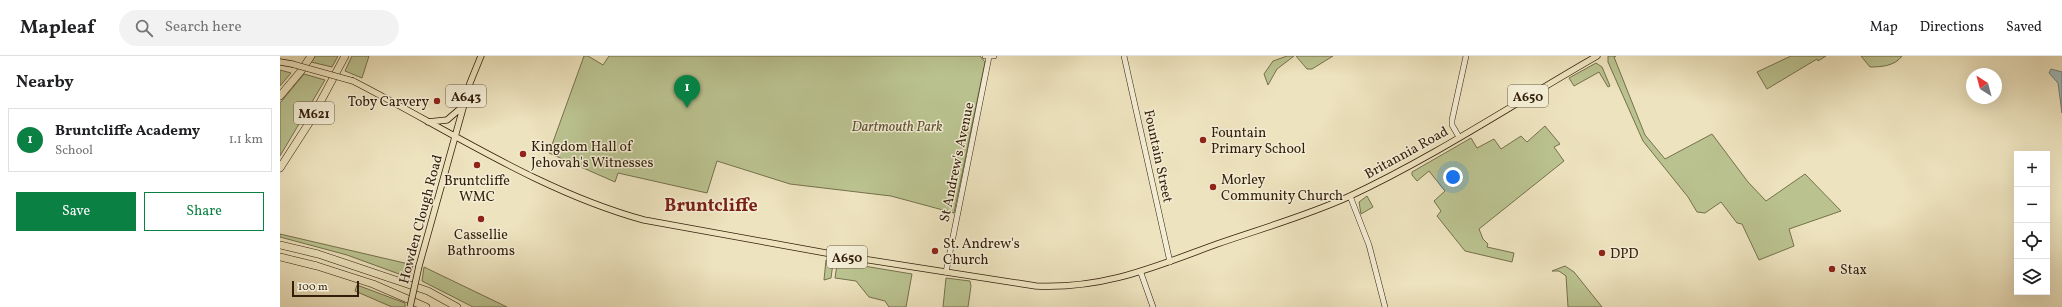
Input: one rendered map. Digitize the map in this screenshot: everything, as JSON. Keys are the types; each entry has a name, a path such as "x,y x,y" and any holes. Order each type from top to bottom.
{"highway":[{"name":"M621","path":"280,96 301,72 311,56"},
{"name":"M621","path":"280,168 309,123 344,56"},
{"path":"280,245 318,254 428,291 457,307"},
{"path":"280,257 317,266 373,284 426,307"}],"main road":[{"name":"A643","path":"454,137 470,83 481,56"},
{"name":"Britannia Road","path":"1170,262 1350,196 1459,137 1597,56"},
{"name":"A650","path":"280,62 353,81 454,137 578,198 617,212 647,220 787,246 1036,286 1063,287 1101,282 1141,273 1170,262"},
{"path":"428,122 447,120 463,106"},
{"name":"Howden Clough Road","path":"410,307 419,266 454,137"}],"street":[{"name":"St Andrew's Avenue","path":"946,272 989,56"},
{"name":"Fountain Street","path":"1124,56 1170,262"},
{"path":"1459,137 1454,129 1452,120 1466,56"},
{"path":"1350,196 1369,245 1386,307"},
{"path":"1141,273 1153,307"}],"green space":[{"path":"315,56 338,56 332,67 311,62"},
{"path":"352,56 369,56 362,78 345,71"},
{"name":"Dartmouth Park","path":"584,56 588,56 603,65 609,56 980,56 985,62 954,213 891,196 790,184 717,161 707,193 618,173 615,182 549,153"},
{"path":"1287,56 1294,56 1277,69 1268,85 1264,74 1273,61"},
{"path":"1296,56 1333,56 1312,69 1307,69"},
{"path":"1608,56 1616,56 1614,57 1645,135 1665,159 1712,134 1748,182 1766,201 1805,174 1841,211 1789,229 1794,246 1759,260 1742,224 1737,223 1721,202 1705,213 1697,212 1688,197 1643,141 1608,62"},
{"path":"1791,56 1826,56 1818,61 1817,59 1767,89 1757,72"},
{"path":"1861,56 1902,56 1892,64 1870,67"},
{"path":"1596,63 1602,67 1610,86 1608,87 1599,72 1574,86 1569,78"},
{"path":"280,70 291,73 280,86"},
{"path":"304,74 325,80 280,156 280,103"},
{"path":"1545,126 1560,144 1554,147 1564,161 1479,229 1483,239 1488,244 1487,247 1514,253 1512,262 1465,251 1437,216 1441,211 1434,201 1445,191 1429,171 1417,181 1412,175 1412,172 1471,138 1477,148 1494,139 1501,149 1521,136 1527,142"},
{"path":"1367,196 1373,207 1361,214 1359,202"},
{"path":"280,234 413,265 410,278 347,255 280,237"},
{"path":"826,260 833,263 831,278 824,280"},
{"path":"840,262 912,274 906,307 889,307 885,301 869,297 856,281 835,278 837,264"},
{"path":"1565,266 1574,272 1602,307 1568,307 1566,276 1559,271 1552,271"},
{"path":"424,267 507,307 473,307 422,281"},
{"path":"946,278 970,281 971,286 968,307 943,307"},
{"path":"357,285 405,303 405,307 392,307 355,291"}],"water":[{"path":"2051,69 2062,72 2062,113 2058,83 2049,73"}],"place":[{"name":"Toby Carvery","path":"437,101"},
{"name":"Bruntcliffe Academy","path":"687,108"},
{"name":"Fountain Primary School","path":"1203,140"},
{"name":"Kingdom Hall of Jehovah's Witnesses","path":"523,154"},
{"name":"Bruntcliffe WMC","path":"477,165"},
{"name":"Morley Community Church","path":"1213,187"},
{"name":"Cassellie Bathrooms","path":"481,219"},
{"name":"St. Andrew's Church","path":"935,251"},
{"name":"DPD","path":"1602,253"},
{"name":"Stax","path":"1832,269"}],"district":[{"name":"Bruntcliffe","path":"711,205"}]}
